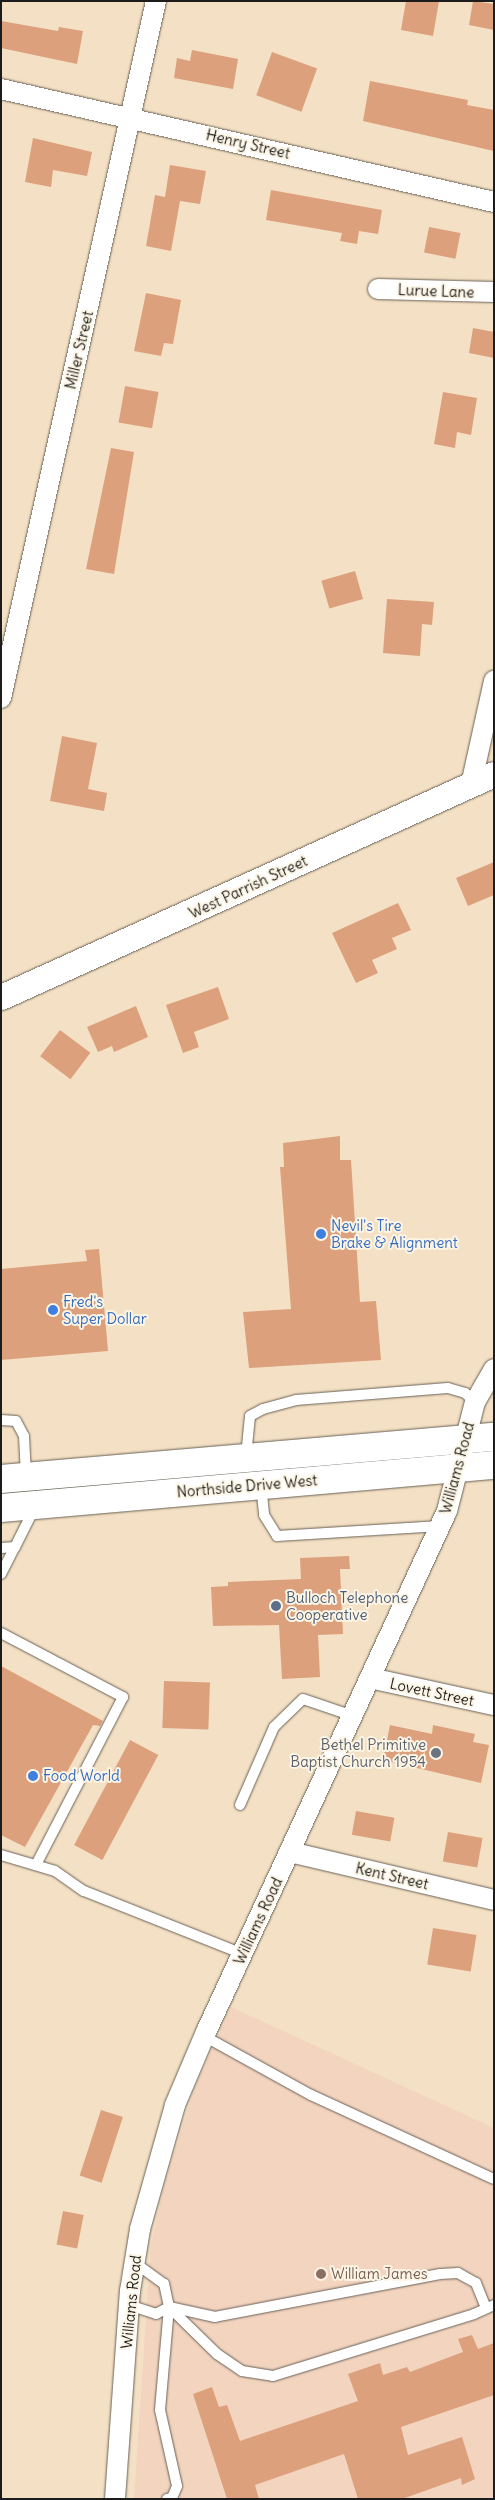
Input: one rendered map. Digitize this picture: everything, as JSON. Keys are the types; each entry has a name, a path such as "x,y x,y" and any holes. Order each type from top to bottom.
{"main road":[{"name":"Northside Drive West","path":"14,1478 494,1438"},
{"name":"Northside Drive West","path":"1,1508 494,1465"}],"street":[{"name":"Miller Street","path":"1,698 156,1"},
{"name":"Henry Street","path":"1,89 131,117 494,202"},
{"name":"Lurue Lane","path":"378,289 494,292"},
{"path":"471,785 494,681"},
{"name":"West Parrish Street","path":"1,997 494,774"},
{"name":"Williams Road","path":"116,2499 129,2305 134,2262 140,2229 175,2105 204,2036 441,1526 447,1511 456,1468 475,1402 494,1369"},
{"name":"Lovett Street","path":"370,1678 494,1705"},
{"name":"Kent Street","path":"290,1852 494,1900"}],"lane":[{"path":"245,1460 250,1416 263,1409 296,1400 448,1388 464,1393 475,1402"},
{"path":"1,1420 16,1421 24,1436 14,1478"},
{"path":"261,1485 264,1515 276,1536 441,1526"},
{"path":"1,1574 16,1547 35,1505"},
{"path":"1,1548 16,1547"},
{"path":"1,1633 123,1697 36,1865"},
{"path":"240,1805 274,1727 303,1699 353,1716"},
{"path":"1,1855 55,1871 84,1891 243,1954"},
{"path":"204,2036 311,2095 494,2179"},
{"path":"134,2262 164,2284 169,2307 160,2410 177,2486 172,2498 167,2499"},
{"path":"129,2305 156,2314 169,2307 215,2317 440,2274 458,2273 476,2283 490,2307 273,2376 242,2371 217,2354 169,2307"}],"shaded area":[{"name":"William James","path":"231,2007 494,2128 494,2499 134,2499 151,2244 165,2183 193,2092"}],"building":[{"path":"406,1 439,1 433,36 401,30"},
{"path":"473,1 494,4 494,30 469,25"},
{"path":"1,21 58,31 59,27 83,31 77,64 1,48"},
{"path":"192,50 238,59 233,89 174,78 177,58 190,61"},
{"path":"272,52 317,68 301,112 256,95"},
{"path":"370,81 468,100 467,105 494,110 494,151 363,121"},
{"path":"33,138 92,152 87,176 53,170 51,187 25,182"},
{"path":"170,165 206,171 200,204 180,201 171,251 146,246 155,195 165,197"},
{"path":"271,190 382,210 378,234 359,231 357,244 340,241 342,233 266,220"},
{"path":"429,227 460,233 455,259 424,253"},
{"path":"146,293 181,300 173,344 164,343 161,356 134,351"},
{"path":"473,328 494,332 494,358 469,353"},
{"path":"125,386 158,392 152,428 119,422"},
{"path":"443,392 477,398 471,435 457,432 455,448 434,444"},
{"path":"111,448 134,452 114,574 86,569"},
{"path":"355,571 363,599 329,609 321,581"},
{"path":"387,599 434,602 432,625 422,624 420,656 383,653"},
{"path":"62,736 97,743 88,789 107,793 104,811 50,801"},
{"path":"494,862 494,895 468,906 456,878"},
{"path":"398,903 411,930 392,938 397,949 372,960 378,973 356,983 332,933"},
{"path":"218,987 229,1019 194,1032 199,1047 183,1053 166,1005"},
{"path":"136,1006 148,1037 114,1052 112,1046 98,1052 87,1027"},
{"path":"60,1030 90,1053 70,1079 40,1056"},
{"name":"Nevil's Tire Brake & Alignment","path":"340,1136 340,1160 351,1160 360,1302 376,1301 381,1360 249,1368 243,1312 291,1309 280,1167 284,1167 283,1143"},
{"name":"Fred's Super Dollar","path":"99,1249 108,1351 1,1360 1,1269 87,1261 85,1250"},
{"name":"Bulloch Telephone Cooperative","path":"349,1556 350,1569 340,1569 343,1634 318,1635 320,1677 282,1679 279,1625 213,1626 211,1587 228,1586 228,1582 301,1579 300,1558"},
{"name":"Food World","path":"1,1666 103,1721 100,1726 93,1725 25,1847 1,1835"},
{"path":"164,1681 210,1683 208,1730 162,1728"},
{"name":"Bethel Primitive Baptist Church 1954","path":"390,1725 432,1734 433,1725 475,1734 473,1742 489,1745 481,1783 383,1760"},
{"path":"130,1740 158,1755 102,1860 74,1845"},
{"path":"356,1811 394,1818 390,1841 352,1835"},
{"path":"448,1832 482,1838 477,1868 443,1862"},
{"path":"433,1928 476,1935 471,1971 427,1965"},
{"path":"101,2110 123,2117 102,2183 80,2176"},
{"path":"63,2211 84,2215 77,2248 57,2244"},
{"path":"472,2335 478,2349 494,2343 494,2395 401,2427 408,2455 462,2437 475,2479 462,2485 461,2478 402,2499 358,2499 344,2454 255,2485 259,2499 227,2499 193,2394 212,2387 219,2407 227,2405 240,2441 358,2401 348,2374 380,2363 383,2375 407,2367 410,2372 463,2352 458,2339"}],"place":[{"name":"Nevil's Tire Brake & Alignment","path":"321,1234"},
{"name":"Fred's Super Dollar","path":"53,1310"},
{"name":"Bulloch Telephone Cooperative","path":"276,1606"},
{"name":"Bethel Primitive Baptist Church 1954","path":"436,1753"},
{"name":"Food World","path":"33,1776"},
{"name":"William James","path":"321,2274"}]}
